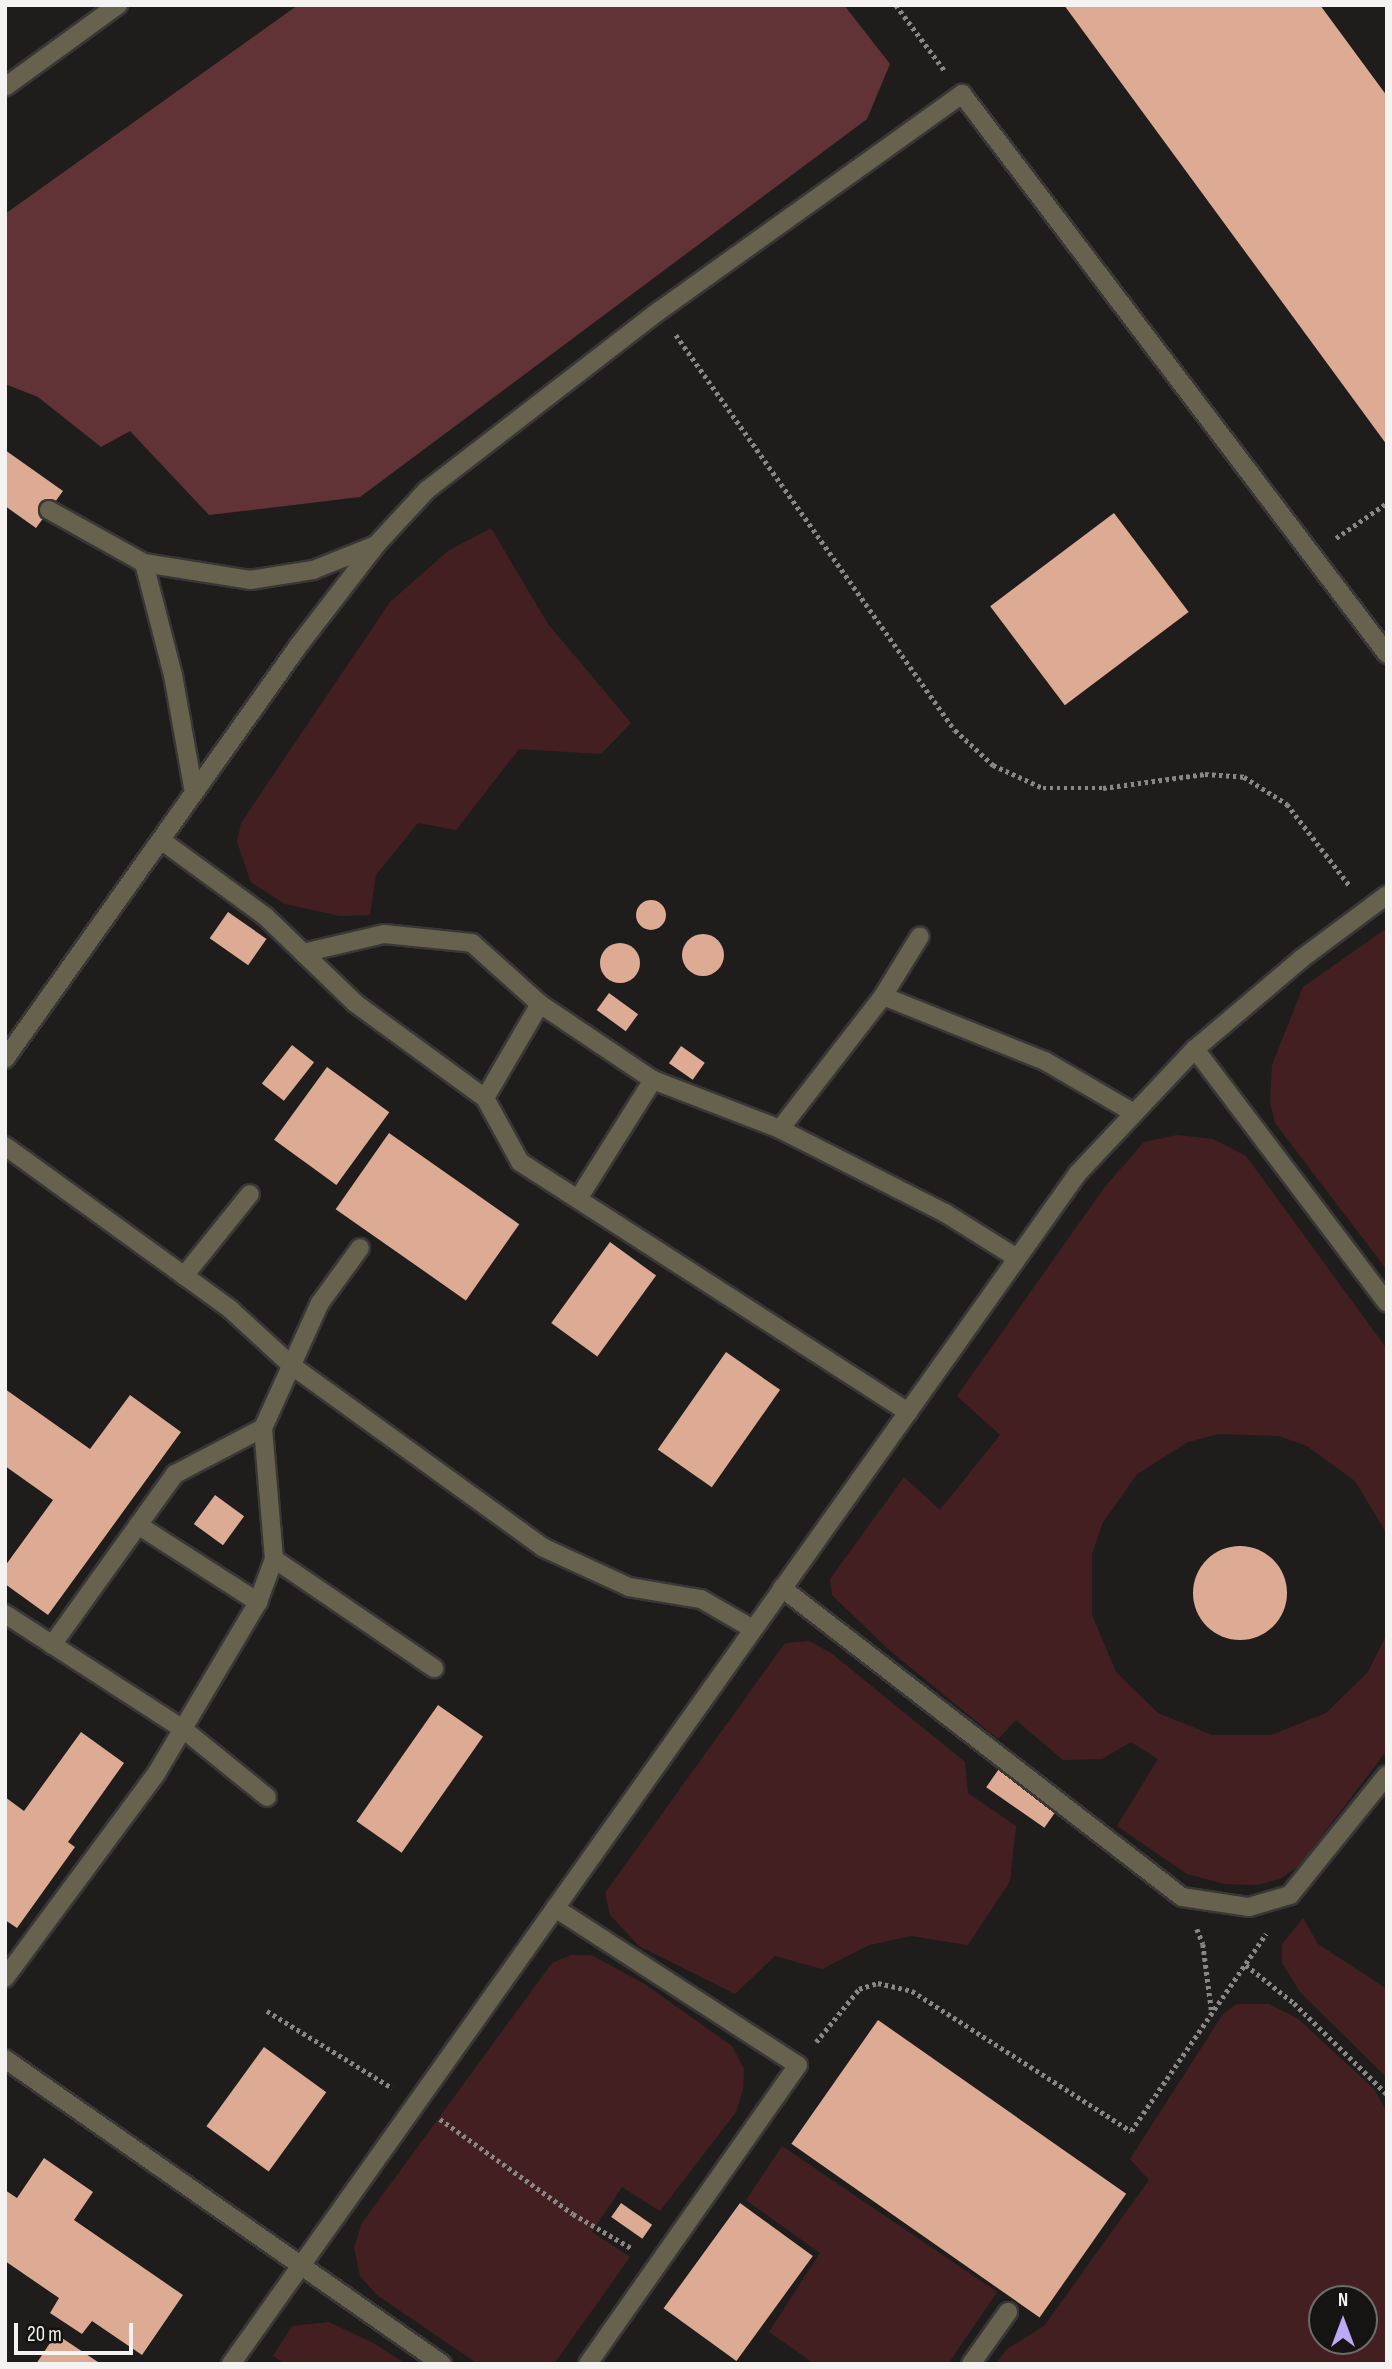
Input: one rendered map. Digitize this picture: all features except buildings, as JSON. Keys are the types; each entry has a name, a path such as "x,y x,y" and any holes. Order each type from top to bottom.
{"lane":[{"path":"5,87 118,5"},
{"path":"5,1059 194,793 376,545 428,491 659,311 962,94 1387,654"},
{"path":"49,510 144,563 250,580 313,570 376,545"},
{"path":"144,563 173,675 194,793"},
{"path":"161,840 265,916 355,1003 485,1098 520,1162 908,1412"},
{"path":"231,2364 1078,1173 1195,1049 1301,959 1387,895"},
{"path":"303,953 384,934 472,943 540,1004 653,1080 780,1129 945,1213 1017,1258"},
{"path":"780,1129 883,996 920,936"},
{"path":"883,996 1045,1060 1134,1114"},
{"path":"485,1098 540,1004"},
{"path":"1195,1049 1387,1303"},
{"path":"578,1199 653,1080"},
{"path":"5,1146 230,1309 291,1366 542,1547 629,1587 701,1599 753,1629"},
{"path":"184,1276 250,1194"},
{"path":"5,1978 156,1774 258,1602 274,1559 263,1428 320,1303 360,1248"},
{"path":"52,1645 175,1474 263,1428"},
{"path":"138,1525 258,1602"},
{"path":"274,1559 434,1668"},
{"path":"782,1588 1182,1897 1249,1907 1290,1895 1387,1774"},
{"path":"5,1614 183,1729 267,1797"},
{"path":"555,1908 798,2065 588,2364"},
{"path":"5,2059 299,2268 442,2364"},
{"path":"971,2364 1008,2312"}],"path":[{"path":"896,5 962,94"},
{"path":"659,311 955,730 993,765 1043,788 1103,788 1205,774 1244,777 1287,804 1368,909"},
{"path":"1311,555 1387,503"},
{"path":"798,2065 859,1989 878,1983 912,1991 1131,2131 1246,1965 1290,1895"},
{"path":"1182,1897 1203,1944 1212,2015"},
{"path":"1246,1965 1294,2003 1387,2094"},
{"path":"267,2011 416,2103 573,2214 657,2264"}],"shaded area":[{"path":"298,5 844,5 890,64 867,119 360,497 209,515 130,431 101,447 38,397 5,384 5,214"},
{"path":"491,528 548,624 631,723 601,754 519,749 456,830 418,823 376,875 370,915 340,916 285,904 251,882 237,842 241,823 390,602 448,551"},
{"path":"1387,928 1387,1270 1275,1123 1270,1102 1272,1065 1303,987"},
{"path":"1177,1135 1213,1139 1246,1156 1387,1349 1387,1534 1355,1481 1307,1446 1279,1436 1218,1434 1188,1442 1137,1474 1102,1524 1092,1554 1092,1615 1116,1672 1158,1713 1212,1735 1271,1735 1326,1713 1368,1672 1387,1634 1387,1750 1300,1865 1280,1879 1257,1885 1225,1884 1187,1874 1117,1826 1158,1759 1131,1742 1102,1759 1063,1760 1016,1720 998,1739 888,1649 832,1595 830,1579 904,1477 940,1510 1000,1435 957,1396 1104,1188 1144,1142"},
{"path":"809,1641 831,1653 965,1762 968,1793 1016,1826 1010,1881 968,1945 911,1936 869,1945 822,1969 775,1956 735,1994 639,1946 610,1915 605,1893 785,1643"},
{"path":"1303,1918 1318,1944 1387,1989 1387,2078 1300,1992 1282,1963 1282,1944"},
{"path":"571,1955 591,1955 643,1983 732,2046 744,2069 743,2090 736,2112 660,2211 622,2187 592,2232 630,2257 554,2364 478,2364 377,2295 360,2276 354,2247 362,2223 552,1963"},
{"path":"1237,2004 1269,2004 1297,2018 1374,2089 1387,2112 1387,2364 995,2364 1007,2349 1044,2326 1149,2180 1130,2159 1223,2014"},
{"path":"782,2146 997,2292 948,2364 815,2364 769,2332 820,2253 746,2200"},
{"path":"329,2322 375,2344 406,2364 285,2364 273,2356 292,2326"}]}
